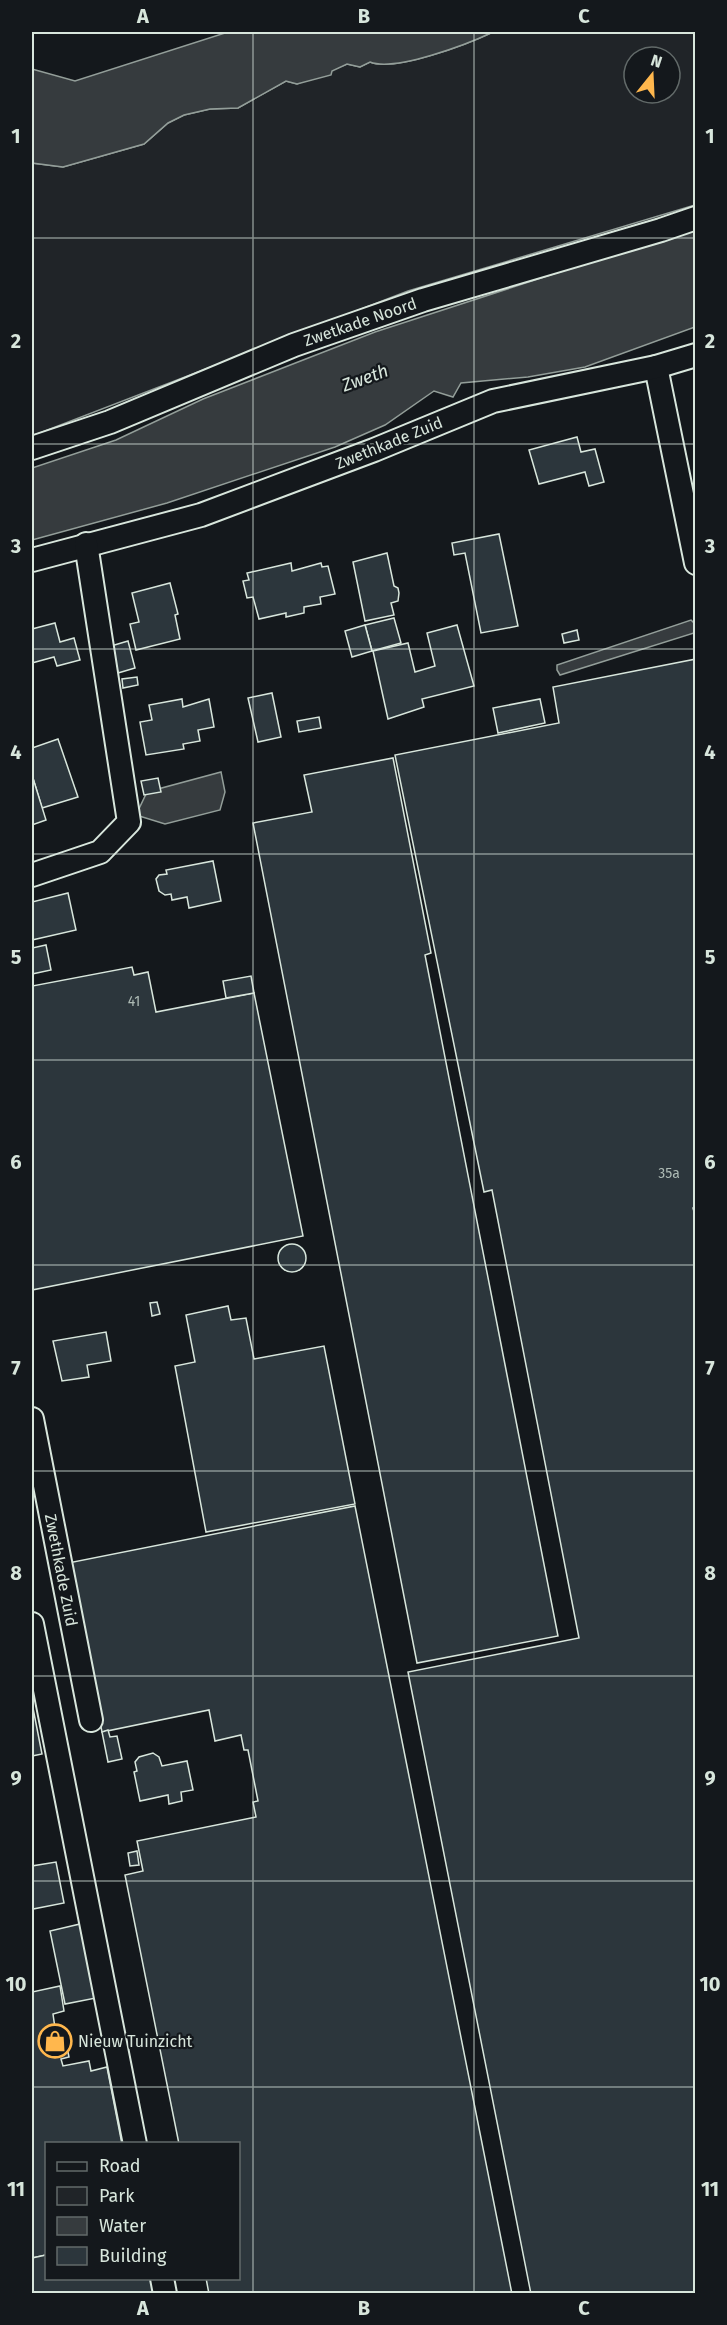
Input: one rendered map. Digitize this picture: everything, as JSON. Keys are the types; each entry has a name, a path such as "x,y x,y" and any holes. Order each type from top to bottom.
{"street":[{"name":"Zwetkade Noord","path":"32,448 110,422 294,345 391,311 696,218"},
{"name":"Zwethkade Zuid","path":"32,560 201,515 374,450 493,401 656,367 696,355"},
{"path":"656,367 696,562"},
{"path":"32,875 100,852 129,822 86,544"},
{"name":"Zwethkade Zuid","path":"32,1419 91,1720"},
{"path":"32,1624 135,2142"}],"green space":[{"path":"493,32 695,32 695,205 408,291 32,436 32,163 63,167 144,144 168,123 184,115 210,109 238,108 286,81 297,84 347,64 360,67 370,62 396,63 450,49"}],"water":[{"path":"228,32 493,32 450,49 413,60 381,64 370,62 360,67 347,64 332,71 331,75 297,84 286,81 238,108 210,109 184,115 168,123 144,144 63,167 32,163 32,69 75,81"},
{"name":"Zweth","path":"695,228 695,327 585,367 528,377 461,383 453,397 434,391 385,425 335,447 167,503 32,540 32,468 116,440 203,399 375,332"},
{"path":"691,620 695,624 694,633 560,675 557,670 557,665"},
{"path":"221,772 225,792 220,810 165,824 136,815 147,792"}],"building":[{"path":"577,437 581,452 595,449 604,482 589,486 585,472 539,484 529,450"},
{"path":"499,534 518,626 481,633 465,553 454,555 452,543"},
{"path":"387,553 394,586 398,588 399,593 398,601 391,603 394,615 365,621 353,562"},
{"path":"291,563 292,571 321,563 322,567 328,566 335,594 320,597 321,604 304,607 304,613 286,617 286,613 259,619 253,597 247,598 243,581 249,580 247,573"},
{"path":"170,583 178,614 175,615 180,639 136,650 130,624 139,622 132,593"},
{"path":"394,618 401,643 372,651 365,625"},
{"path":"55,623 60,642 74,638 80,660 57,666 54,657 32,663 32,629"},
{"path":"365,625 372,651 352,657 345,631"},
{"path":"457,625 474,686 422,699 424,707 388,719 373,651 408,643 415,672 435,666 427,633"},
{"path":"577,630 579,640 564,643 562,634"},
{"path":"128,641 135,668 118,673 111,646"},
{"path":"696,659 696,1207 693,1208 696,1219 696,2294 531,2294 408,1672 579,1638 492,1190 484,1192 395,755 559,723 553,687"},
{"path":"137,677 138,685 123,688 122,679"},
{"path":"272,693 281,737 258,742 248,698"},
{"path":"182,699 183,707 209,699 214,727 198,730 200,741 183,744 184,749 146,755 140,722 152,720 149,705"},
{"path":"540,699 545,723 498,733 493,708"},
{"path":"319,717 321,728 299,732 297,721"},
{"path":"58,739 78,797 42,808 32,775 32,748"},
{"path":"393,758 431,953 425,955 558,1636 417,1663 253,823 312,812 304,775"},
{"path":"32,775 46,820 32,825"},
{"path":"158,778 161,792 144,795 141,781"},
{"path":"213,861 221,901 189,908 187,897 172,900 171,894 165,895 159,891 156,879 159,875 167,874 166,870"},
{"path":"68,893 76,930 32,940 32,902"},
{"path":"46,945 51,970 32,974 32,948"},
{"path":"132,967 134,975 148,972 156,1012 254,993 303,1236 32,1290 32,986"},
{"path":"251,976 254,993 226,998 223,981"},
{"path":"292,1244 302,1248 306,1258 302,1268 292,1272 282,1268 278,1258 282,1248"},
{"path":"157,1302 160,1314 152,1316 150,1303"},
{"path":"228,1306 231,1320 246,1318 254,1359 324,1346 355,1504 206,1532 175,1366 195,1362 186,1315"},
{"path":"106,1332 111,1361 87,1365 89,1377 62,1381 53,1341"},
{"path":"355,1506 512,2294 209,2294 206,2280 240,2280 240,2142 179,2142 125,1875 143,1871 137,1841 256,1817 253,1802 258,1801 248,1750 244,1750 241,1735 215,1741 209,1710 102,1732 68,1563"},
{"path":"32,1703 42,1754 32,1756"},
{"path":"108,1730 110,1737 117,1736 122,1759 108,1762 102,1732"},
{"path":"153,1753 159,1757 162,1766 187,1761 193,1790 181,1792 182,1801 169,1804 168,1795 140,1801 134,1772 137,1771 135,1762 139,1757"},
{"path":"137,1851 139,1865 130,1866 128,1853"},
{"path":"56,1862 64,1903 33,1909 32,1866"},
{"path":"80,1924 96,1998 65,2004 50,1931"},
{"path":"60,1986 64,2011 53,2014 55,2028 63,2027 69,2057 61,2059 63,2066 89,2061 91,2071 107,2067 122,2142 45,2142 45,2255 32,2258 32,1992"},
{"path":"45,2255 45,2280 152,2280 155,2294 32,2294 32,2258"}],"place":[{"name":"Nieuw Tuinzicht","path":"55,2041"}]}
